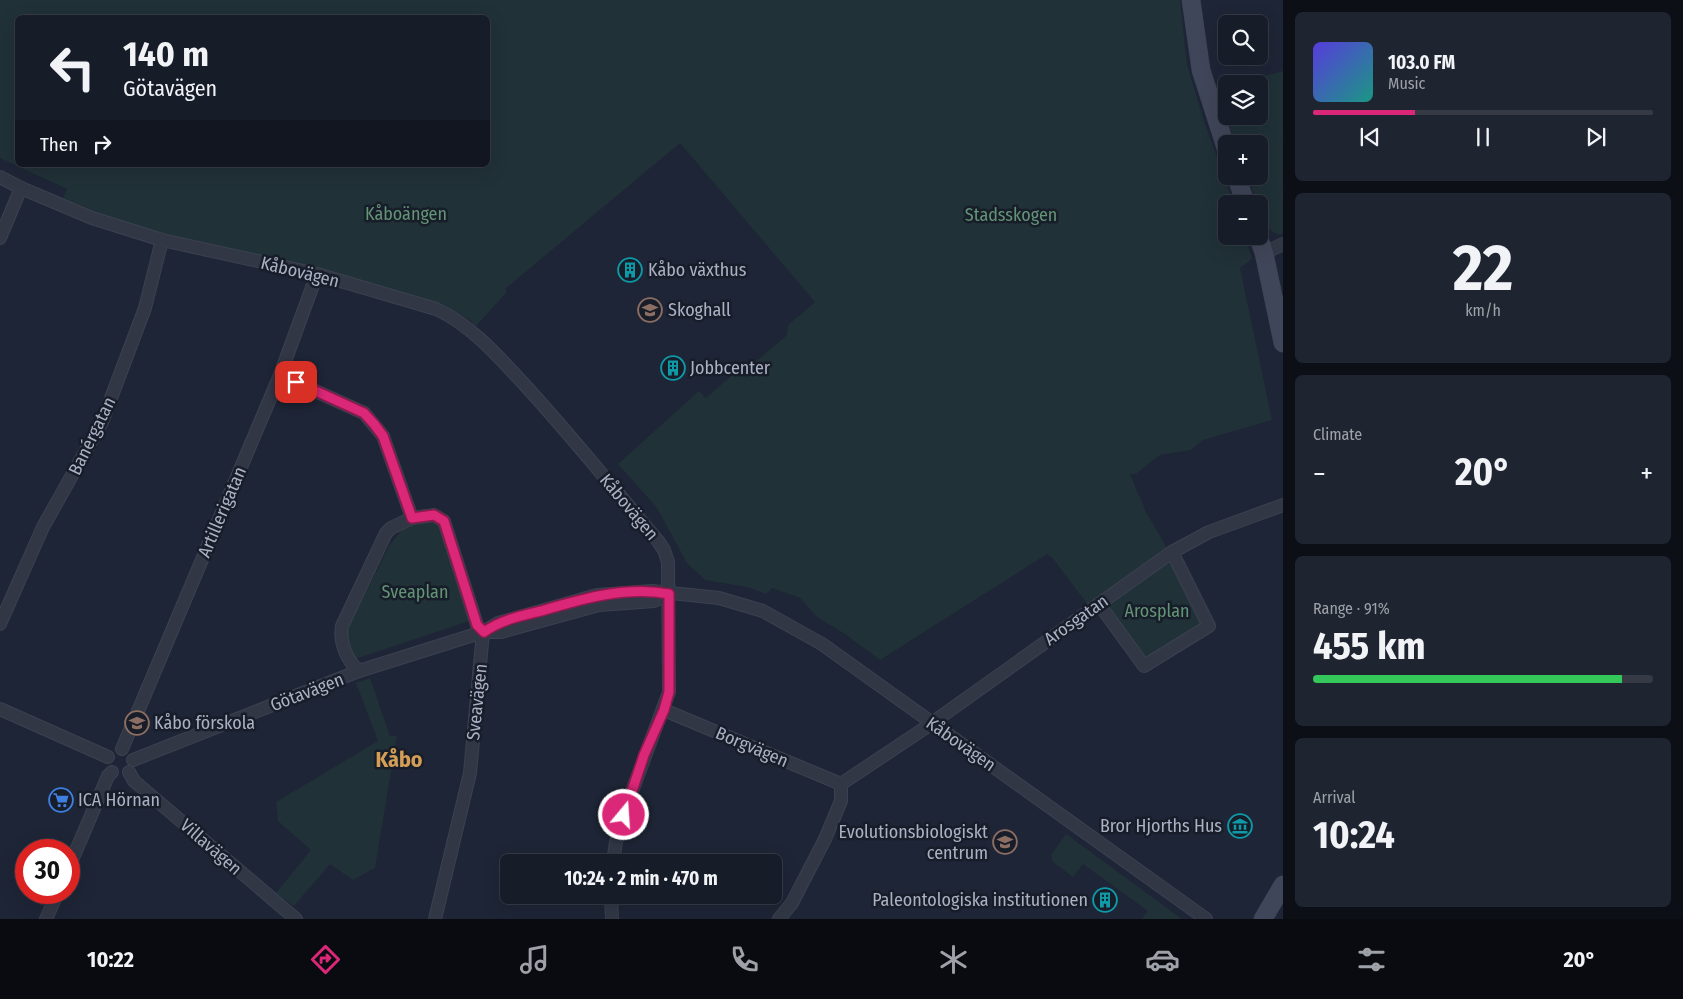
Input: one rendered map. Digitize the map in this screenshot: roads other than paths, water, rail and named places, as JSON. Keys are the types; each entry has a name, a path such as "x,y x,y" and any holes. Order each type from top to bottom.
{"street":[{"path":"1191,0 1200,70 1222,135"},
{"name":"Kåbovägen","path":"0,177 92,218 162,240 317,274 436,309 454,318 472,331 550,414 658,541 664,550 668,562 669,594 719,598 763,611 822,644 1206,919"},
{"path":"0,238 21,188"},
{"name":"Banérgatan","path":"0,624 44,527 102,422 145,308 162,240"},
{"path":"1264,254 1283,244"},
{"path":"1261,245 1283,344"},
{"name":"Artillerigatan","path":"122,748 280,375 317,274"},
{"path":"280,375 364,413 383,436 412,518"},
{"name":"Arosgatan","path":"841,784 1172,552 1209,532 1283,505"},
{"path":"359,671 353,666 342,643 342,626 386,533 391,528 412,518 434,515 444,521 477,625 484,632"},
{"path":"1099,604 1144,666 1209,626 1172,552"},
{"path":"614,854 616,842 644,755 664,710 669,692 669,594"},
{"name":"Götavägen","path":"131,766 359,671 484,632 501,632 599,605 654,601 669,594"},
{"name":"Sveavägen","path":"436,919 470,773 484,632"},
{"path":"0,709 108,757"},
{"name":"Borgvägen","path":"664,710 841,784"},
{"path":"122,748 128,752 131,766 118,775 112,772 108,766 108,757 113,750 122,748"},
{"name":"Villavägen","path":"131,766 134,781 296,919"},
{"path":"80,841 108,776 112,772"},
{"path":"780,919 792,903 825,839 841,801 841,784"},
{"path":"1263,919 1283,885"},
{"path":"46,919 53,904"},
{"path":"611,904 612,919"}],"place":[{"name":"Kåbo växthus","path":"630,270"},
{"name":"Skoghall","path":"650,310"},
{"name":"Jobbcenter","path":"673,368"},
{"name":"Kåbo förskola","path":"137,723"},
{"name":"ICA Hörnan","path":"61,800"},
{"name":"Bror Hjorths Hus","path":"1240,826"},
{"name":"Evolutionsbiologiskt centrum","path":"1005,842"},
{"name":"Paleontologiska institutionen","path":"1105,900"}],"district":[{"name":"Kåbo","path":"399,759"}],"park label":[{"name":"Kåboängen","path":"406,214"},
{"name":"Stadsskogen","path":"1011,215"},
{"name":"Sveaplan","path":"415,592"},
{"name":"Arosplan","path":"1157,611"}]}
